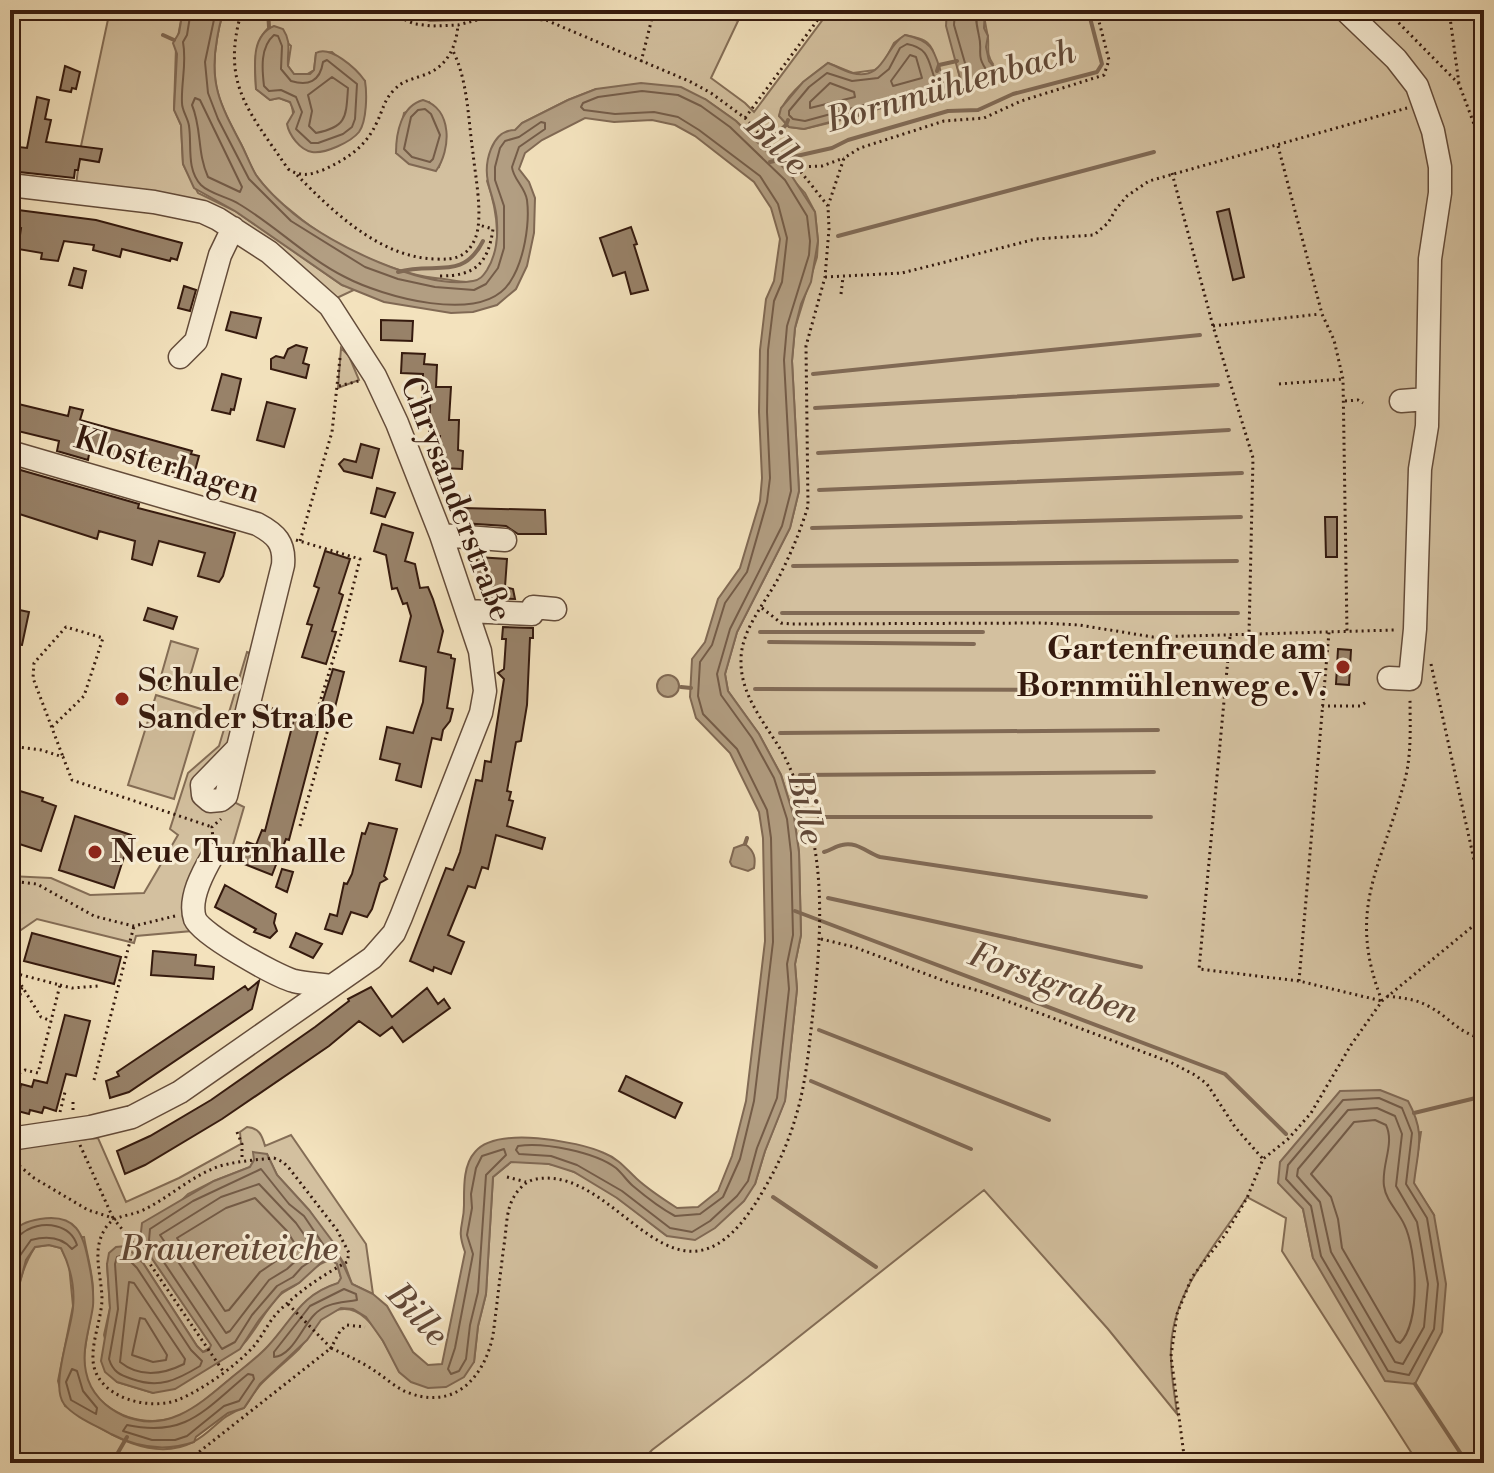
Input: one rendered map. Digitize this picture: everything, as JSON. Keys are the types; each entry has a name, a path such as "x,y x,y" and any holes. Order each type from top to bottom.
{"street":[{"path":"1345,10 1396,59 1417,86 1433,131 1440,179 1430,259 1427,426 1420,469 1415,629 1400,679"},
{"name":"Chrysanderstraße","path":"10,185 154,202 203,212 233,228 279,260 330,306 375,376 397,423 441,535 485,673 481,713 418,879 394,933 372,958 180,1092 132,1117 67,1121 10,1139"},
{"path":"180,357 196,341 220,255 233,228"},
{"path":"1401,401 1427,399"},
{"name":"Klosterhagen","path":"10,452 257,524 290,540 284,553 238,748"},
{"path":"441,535 505,540"},
{"path":"467,611 532,614 533,607 555,609"},
{"path":"213,855 204,871 193,911 201,928 217,941 292,980 331,986"}],"path":[{"path":"242,10 235,35 233,66 238,88 248,111 288,169 327,206 359,229 388,247 418,259 453,260 467,253 479,225 462,76 453,51"},
{"path":"381,10 415,24 458,25 488,17 546,20 691,82 745,118 771,147 797,167 828,206"},
{"path":"403,19 408,10"},
{"path":"532,18 535,10"},
{"path":"546,20 599,10"},
{"path":"641,62 654,10"},
{"path":"745,118 825,10"},
{"path":"797,167 822,166 860,148 921,126 984,118 1021,101 1104,75 1109,60 1096,10"},
{"path":"1386,10 1459,84"},
{"path":"1449,10 1459,84 1477,132 1484,171"},
{"path":"297,175 312,174 357,151 378,121 391,92 401,83 439,68 453,51 458,25"},
{"path":"825,277 902,273 1036,239 1094,235 1108,223 1127,196 1149,181 1424,103"},
{"path":"1278,146 1322,314 1334,340 1343,379 1347,632"},
{"path":"507,1177 526,1182 551,1178 575,1185 668,1247 701,1250 732,1232 763,1191 795,1119 809,1049 821,939 813,831 783,754 748,694 741,674 744,637 801,530 808,506 806,346 825,277 828,206 844,158"},
{"path":"1172,173 1253,458 1249,634"},
{"path":"440,276 460,276 475,270 486,256 493,229 479,225"},
{"path":"841,294 843,277"},
{"path":"1213,326 1322,314"},
{"path":"314,721 360,559 290,540 332,432 341,356"},
{"path":"1279,384 1343,379"},
{"path":"1345,401 1358,400 1363,403"},
{"path":"762,608 781,623 792,624 1042,623 1079,625 1153,637 1415,629"},
{"path":"52,727 84,696 103,638 66,627 34,663 33,678 72,780 212,827"},
{"path":"1299,981 1329,632"},
{"path":"1230,635 1199,969 1299,981 1382,1001"},
{"path":"1429,658 1476,869 1484,884"},
{"path":"1382,1001 1370,970 1366,909 1405,780 1410,742 1400,679"},
{"path":"1322,706 1360,706 1368,701"},
{"path":"251,703 329,726 300,826"},
{"path":"10,746 63,757"},
{"path":"213,855 212,827 224,816"},
{"path":"10,881 37,884 94,916 134,926 193,911"},
{"path":"1185,1463 1171,1356 1177,1314 1192,1277 1225,1235 1247,1198 1263,1159 1288,1139 1311,1113 1351,1045 1382,1001 1484,917"},
{"path":"94,1080 134,926"},
{"path":"821,939 854,947 1170,1062 1207,1084 1235,1127 1263,1159"},
{"path":"12,971 72,988 98,986"},
{"path":"12,971 41,1017 51,1021"},
{"path":"10,1078 25,1070 38,1073 60,985"},
{"path":"10,1036 22,987"},
{"path":"1387,996 1415,1000 1429,1006 1457,1029 1484,1039"},
{"path":"65,1092 67,1121 113,1218 148,1261 223,1370"},
{"path":"237,1132 241,1161"},
{"path":"10,1158 34,1178 88,1210 113,1218 144,1210 216,1167 274,1158 289,1168 337,1230 349,1253 347,1262 282,1308 253,1347 179,1399 163,1405 126,1399 97,1376 93,1361 102,1301 98,1242 113,1218"},
{"path":"288,1304 331,1348 373,1369 412,1395 435,1398 454,1395 473,1382 490,1352 509,1208 526,1182"},
{"path":"185,1463 331,1348 347,1325 365,1327"}],"shaded area":[{"path":"110,10 183,10 176,47 174,109 181,125 183,164 198,193 235,211 342,285 356,289 326,303 218,219 75,193 81,146"},
{"path":"225,10 394,10 430,21 542,10 711,10 738,21 711,78 754,112 830,10 947,10 946,18 961,82 993,64 989,54 985,10 1484,10 1484,1463 1418,1463 1282,1251 1286,1218 1247,1197 1185,1292 1172,1335 1171,1365 1177,1414 1108,1329 984,1190 652,1450 640,1463 10,1463 9,1351 12,1322 16,1295 35,1247 49,1245 61,1248 69,1265 73,1306 58,1381 65,1406 126,1441 142,1447 176,1448 200,1438 229,1415 244,1408 262,1383 299,1349 321,1319 335,1311 348,1309 369,1322 399,1371 474,1362 486,1294 493,1177 511,1162 544,1163 580,1175 611,1193 667,1236 755,1184 785,1100 797,989 795,964 801,935 799,852 794,817 781,775 759,734 728,691 725,674 737,632 790,528 799,491 792,361 795,328 817,257 815,212 805,193 763,147 736,121 705,99 596,89 522,123 515,131 487,181 496,218 496,246 494,259 480,279 467,282 425,277 385,265 345,247 310,226 264,186 256,175 227,116 215,81 215,55","holes":["269,27 291,46 288,66 294,74 304,76 314,70 316,53 332,52 365,81 363,120 328,149 313,152 294,139 290,102 279,98 270,100 256,89 256,56","905,35 915,37 927,42 934,54 858,116 804,129 789,127 779,116 792,93 828,63 853,73 875,70 883,64 894,43","429,102 436,110 446,133 439,167 396,153 404,113","1421,1132 1413,1183 1434,1215 1313,1258 1303,1209 1280,1163 1296,1144"]},
{"path":"341,348 349,356 359,380 338,388"},
{"path":"171,641 198,649 186,690 159,683"},
{"path":"247,652 253,654 230,745 196,783 244,807 230,855 212,847 192,931 136,936 134,943 37,919 18,932 19,915 10,912 10,876 51,878 90,895 144,893 178,835 170,829 188,773 219,746"},
{"path":"156,695 201,709 174,799 128,785"},
{"path":"247,1127 259,1133 265,1146 291,1135 366,1244 373,1294 352,1284 345,1265 309,1210 277,1175 267,1154 254,1160 250,1167 188,1194 140,1241 212,1346 203,1352 197,1346 143,1263 107,1264 110,1308 104,1335 117,1382 153,1393 231,1354 245,1342 280,1295 323,1263 331,1260 337,1264 341,1278 339,1283 306,1301 264,1351 196,1407 158,1421 123,1415 97,1397 86,1377 84,1365 93,1291 84,1237 10,1236 10,1148 98,1138 126,1202 179,1178 241,1144 240,1132"}],"water":[{"name":"Brauereiteiche","path":"183,10 225,10 215,54 215,81 227,116 264,185 294,214 331,239 405,272 453,282 478,280 490,265 496,241 496,212 487,174 488,157 495,141 507,131 515,130 522,123 568,100 596,89 641,83 681,87 705,99 736,121 791,175 815,212 818,241 811,282 795,328 792,361 799,491 790,528 737,632 725,674 728,691 759,734 781,775 794,817 799,852 801,935 795,964 797,989 785,1101 755,1184 744,1201 715,1228 695,1240 667,1236 617,1198 574,1172 549,1164 511,1162 493,1177 486,1294 474,1362 464,1377 446,1387 428,1388 411,1382 399,1372 366,1317 353,1309 341,1308 321,1320 307,1340 260,1384 244,1408 228,1413 196,1437 194,1442 162,1448 121,1439 80,1417 64,1404 59,1385 73,1308 69,1270 61,1248 49,1245 35,1247 26,1260 10,1320 10,1236 19,1226 40,1219 62,1219 81,1235 93,1290 85,1356 88,1380 100,1399 117,1413 140,1421 155,1421 182,1414 207,1397 264,1350 306,1301 338,1283 341,1278 337,1264 331,1260 322,1262 299,1283 282,1292 240,1349 175,1389 153,1393 117,1382 105,1372 101,1361 110,1308 107,1264 109,1253 116,1247 126,1246 143,1263 197,1346 203,1352 209,1350 211,1345 140,1241 142,1223 214,1181 250,1167 254,1160 253,1152 267,1154 277,1175 333,1242 352,1284 373,1294 387,1306 413,1352 428,1365 442,1364 465,1252 461,1232 466,1170 471,1157 486,1144 538,1138 592,1148 614,1158 646,1187 677,1208 698,1207 718,1191 732,1156 746,1101 765,941 763,838 759,812 730,753 696,718 690,697 692,659 705,642 718,599 740,568 760,501 760,350 766,299 774,281 780,239 771,208 754,182 695,136 675,125 652,120 614,122 585,118 542,140 525,153 519,169 529,182 535,198 534,233 527,266 516,289 497,305 473,312 451,313 384,302 342,285 235,211 194,188 183,164 181,125 174,110 177,54 173,43 179,33"},
{"path":"947,10 985,10 986,47 989,61 998,72 995,80 973,87 961,82 946,26"},
{"path":"274,26 283,29 286,34 288,66 294,74 310,74 314,70 316,53 322,51 342,59 365,81 364,121 359,132 350,140 324,151 308,151 296,141 288,128 294,112 290,102 279,98 270,100 256,89 257,45 266,31"},
{"path":"905,35 924,42 933,51 945,84 942,92 804,129 789,127 779,116 781,108 803,82 828,63 852,73 871,72 878,68"},
{"path":"423,100 440,112 446,131 445,152 436,171 409,164 396,153 401,121 410,108"},
{"path":"664,675 672,675 679,686 672,697 664,697 657,690 657,682"},
{"path":"745,844 754,857 754,868 748,871 732,866 730,862 734,848"},
{"path":"1380,1090 1408,1101 1414,1113 1419,1141 1414,1183 1434,1215 1446,1284 1442,1332 1415,1384 1385,1381 1313,1258 1303,1209 1278,1183 1280,1162 1340,1091"}],"building":[{"path":"65,66 80,72 76,89 72,88 71,92 60,90"},
{"path":"37,97 49,100 45,119 51,120 46,142 102,149 99,162 80,159 74,178 10,171 10,146 27,148"},
{"path":"1229,209 1244,277 1233,280 1217,212"},
{"path":"18,210 96,220 182,243 177,260 171,258 170,261 122,249 120,257 93,250 94,245 64,241 58,261 41,259 42,253 18,249 21,228 16,227"},
{"path":"631,227 648,290 631,294 625,272 613,276 600,238"},
{"path":"74,268 86,271 82,288 69,285"},
{"path":"184,286 196,290 190,311 178,308"},
{"path":"231,312 261,318 256,338 226,330"},
{"path":"381,320 413,321 412,341 381,340"},
{"path":"296,345 307,348 303,363 309,365 306,378 271,369 271,359 276,356 284,358 288,349"},
{"path":"402,353 425,354 424,364 437,365 436,387 451,387 449,420 459,420 458,450 463,451 462,469 442,468 442,461 438,461 440,436 429,436 430,404 422,404 423,374 401,373"},
{"path":"222,374 241,379 234,410 231,409 230,414 212,410"},
{"path":"10,402 68,416 70,407 83,410 80,420 192,451 191,454 199,456 193,478 90,449 88,460 57,451 59,441 18,431 10,435"},
{"path":"267,402 295,409 284,447 257,440"},
{"path":"361,444 379,449 372,478 344,471 339,464 344,459 356,462"},
{"path":"10,467 139,504 138,508 235,533 223,576 219,582 198,576 205,553 159,541 152,565 132,559 135,541 99,531 97,539 10,511"},
{"path":"377,488 395,493 385,517 371,513"},
{"path":"463,508 545,510 546,534 518,534 506,526 462,523"},
{"path":"1325,517 1337,517 1337,557 1326,557"},
{"path":"382,524 413,533 405,561 415,564 420,588 428,587 433,599 443,631 438,652 455,659 447,708 453,709 450,721 443,730 441,740 432,738 421,787 396,780 400,764 380,759 387,727 413,733 423,702 426,667 400,661 411,616 397,588 392,589 386,555 374,551"},
{"path":"325,551 350,559 339,593 343,595 326,664 302,657 312,625 307,624 319,588 314,586"},
{"path":"477,557 507,559 505,587 513,589 515,599 492,598 493,578 476,577"},
{"path":"10,608 29,612 22,645 10,644"},
{"path":"148,608 177,617 173,629 144,620"},
{"path":"503,627 533,628 527,705 507,791 511,792 509,800 513,801 507,826 545,838 542,849 496,835 488,869 482,867 475,888 468,886 448,935 464,942 451,974 434,967 433,971 410,961 446,868 453,870 460,852 476,780 482,781 485,761 491,762 504,679 498,673 504,669 506,639 502,639"},
{"name":"Gartenfreunde am Bornmühlenweg e.V.","path":"1338,649 1351,650 1349,685 1336,684"},
{"path":"333,669 344,672 331,723 317,719"},
{"path":"294,719 319,726 289,840 286,839 272,875 239,862 247,842 256,845 262,830 265,831"},
{"path":"10,788 43,798 42,801 56,806 41,851 10,841"},
{"name":"Neue Turnhalle","path":"75,816 131,835 114,888 59,870"},
{"path":"369,823 397,829 384,876 387,879 380,883 367,917 351,912 342,934 325,929 330,914 337,916 344,883 347,884 352,874 362,833 365,834"},
{"path":"282,869 293,872 287,892 276,887"},
{"path":"225,885 276,914 274,923 277,931 270,938 254,932 256,929 215,907"},
{"path":"32,933 121,957 114,984 24,961"},
{"path":"296,933 322,944 313,958 290,947"},
{"path":"153,951 196,955 195,965 214,967 213,979 151,975"},
{"path":"259,981 252,1009 129,1092 110,1098 106,1081 119,1076 117,1072 245,986 248,990"},
{"path":"371,987 392,1017 427,988 438,1004 444,999 450,1008 403,1042 392,1027 380,1036 359,1021 329,1046 222,1119 125,1174 117,1151 150,1136 211,1100 315,1027 348,999"},
{"path":"65,1015 90,1021 76,1076 66,1074 56,1111 44,1107 42,1113 30,1110 29,1114 10,1109 10,1086 20,1089 21,1084 32,1087 34,1080 47,1083"},
{"path":"626,1076 682,1103 675,1118 619,1091"}],"waterway":[{"path":"268,10 269,27"},
{"name":"Bornmühlenbach","path":"770,162 832,148 848,140 948,111 978,110 1013,94 1097,72 1102,64 1088,10"},
{"path":"163,35 174,40"},
{"path":"937,71 939,65 957,61"},
{"name":"Bille","path":"762,148 788,120"},
{"path":"838,236 1154,152"},
{"path":"398,272 456,266 475,254 483,241"},
{"path":"813,374 1200,335"},
{"path":"815,408 1218,385"},
{"path":"818,453 1229,430"},
{"path":"819,490 1242,473"},
{"path":"812,528 1241,517"},
{"path":"793,566 1237,561"},
{"path":"782,613 1238,613"},
{"path":"760,632 983,632"},
{"path":"769,642 974,644"},
{"path":"681,687 691,688"},
{"path":"755,689 1162,690"},
{"path":"780,733 1158,730"},
{"name":"Bille","path":"800,775 1154,772"},
{"name":"Bille","path":"819,817 1151,817"},
{"path":"745,844 747,838"},
{"name":"Bille","path":"824,852 847,844 880,857 1146,897"},
{"path":"828,898 1141,967"},
{"name":"Forstgraben","path":"795,911 1225,1074 1286,1134"},
{"path":"819,1030 1049,1120"},
{"path":"811,1081 971,1149"},
{"path":"1414,1113 1484,1096"},
{"path":"773,1197 876,1267"},
{"name":"Forstgraben","path":"1415,1384 1467,1463"},
{"path":"112,1463 127,1437"}],"place":[{"name":"Gartenfreunde am Bornmühlenweg e.V.","path":"1343,667"},
{"name":"Schule Sander Straße","path":"122,699"},
{"name":"Neue Turnhalle","path":"95,852"}]}
